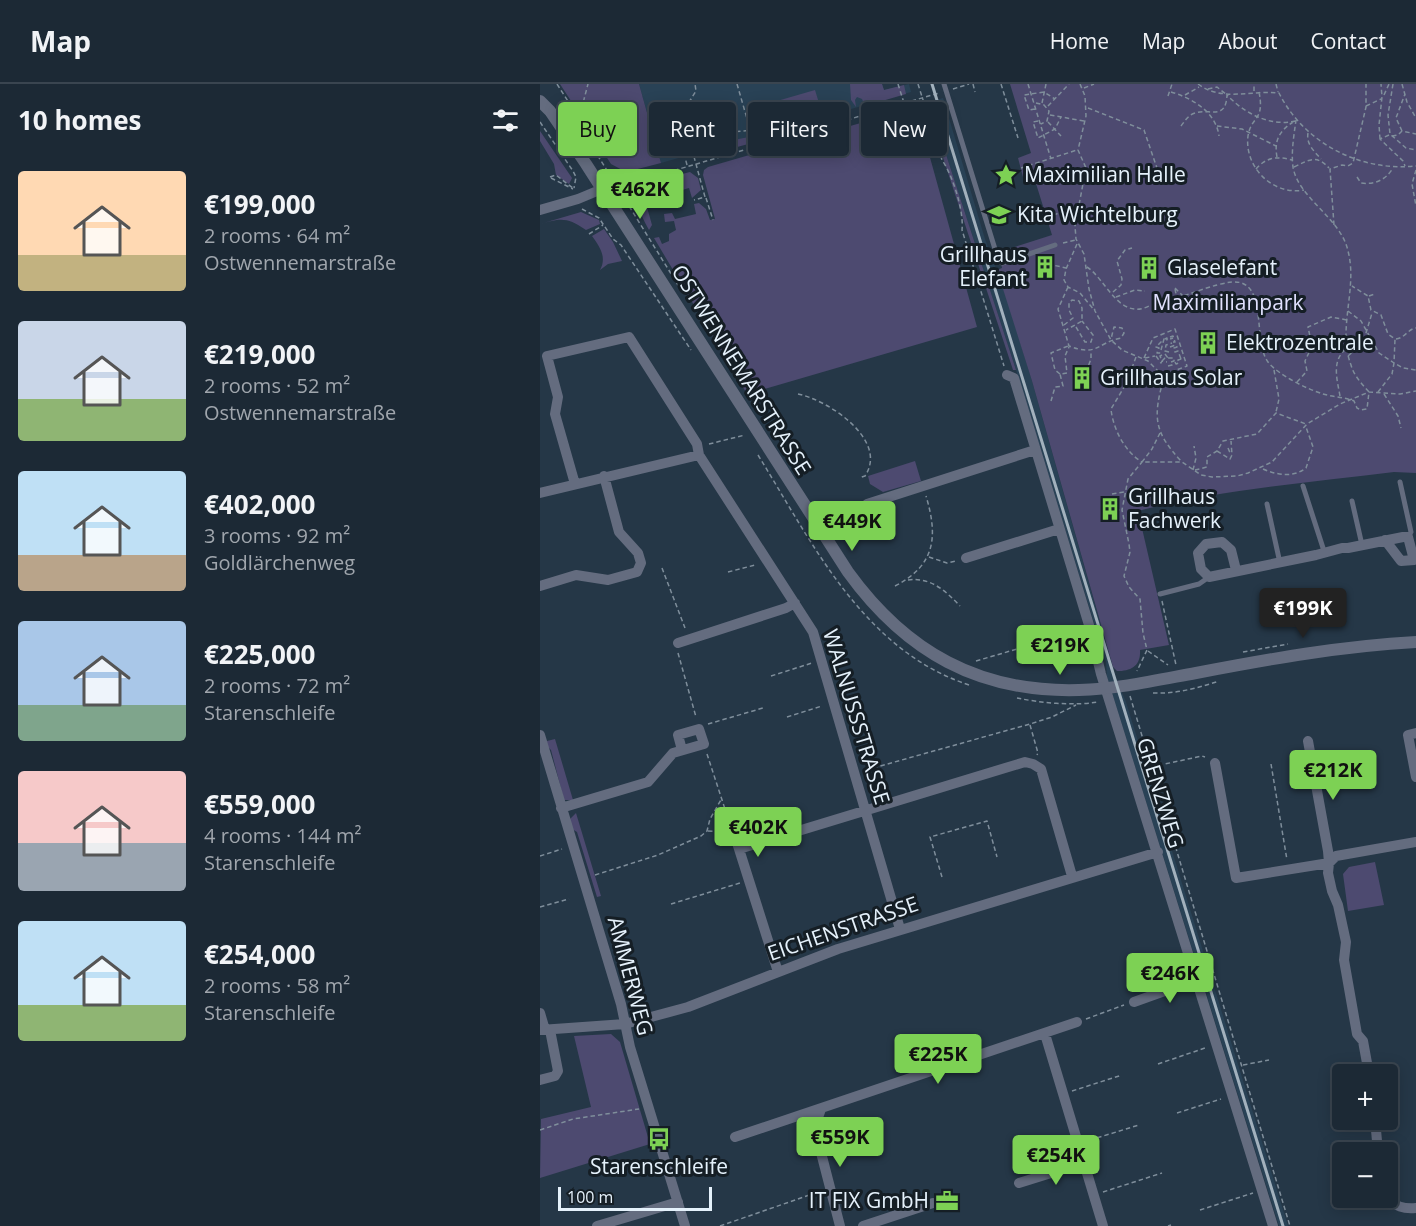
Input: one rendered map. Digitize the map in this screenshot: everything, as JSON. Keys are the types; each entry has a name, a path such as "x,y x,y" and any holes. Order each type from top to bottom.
{"street":[{"name":"OSTWENNEMARSTRASSE","path":"540,101 550,111 602,189 842,563 878,611 931,654 984,678 1014,687 1056,691 1106,688 1319,652 1416,642"},
{"path":"540,210 576,200 602,189"},
{"name":"WALNUSSSTRASSE","path":"574,484 555,414 558,398 547,356 629,337 697,444 699,455 813,632 900,929"},
{"name":"GRENZWEG","path":"1007,375 1014,378 1106,688 1273,1226"},
{"path":"867,504 1035,450"},
{"path":"540,493 699,455"},
{"path":"540,586 576,575 608,580 637,572 641,563 638,553 619,532 604,476"},
{"path":"966,558 1059,529"},
{"path":"1236,570 1231,550 1222,542 1206,544 1198,553 1201,570 1209,577 1324,552 1385,540 1408,537 1415,559 1401,561 1385,540"},
{"path":"684,641 786,608 795,603"},
{"path":"561,808 648,782 666,758 673,753 704,744 699,728 678,735 682,750"},
{"path":"1416,733 1408,735 1416,777"},
{"name":"AMMERWEG","path":"540,735 621,1004 630,1047 685,1226"},
{"path":"1308,741 1328,851 1328,873 1346,942 1344,960 1357,1034 1363,1041 1367,1064"},
{"path":"739,849 1025,762 1041,769 1072,876"},
{"path":"1215,763 1236,878 1329,863 1336,856 1416,842"},
{"path":"729,819 778,972"},
{"name":"EICHENSTRASSE","path":"545,1030 625,1024 688,1007 838,949 1072,876 1158,852"},
{"path":"1134,1002 1198,979"},
{"path":"540,1013 558,1071 555,1076 540,1080"},
{"path":"735,1137 1077,1022"},
{"path":"1045,1034 1103,1226"},
{"path":"821,1109 816,1123 818,1141 840,1226"},
{"path":"1019,1183 1083,1163"},
{"path":"597,1226 678,1202"},
{"path":"863,1226 933,1203"},
{"path":"1398,1207 1416,1208"}],"lane":[{"path":"944,84 999,262 1003,263 1056,245"},
{"path":"1400,482 1411,532 1408,537"},
{"path":"1303,486 1324,552"},
{"path":"1352,501 1362,545"},
{"path":"1267,504 1280,563"},
{"path":"1160,594 1199,584 1209,577"}],"path":[{"path":"557,84 568,102"},
{"path":"583,102 588,84"},
{"path":"695,84 696,91 691,100 720,133 748,130"},
{"path":"737,84 748,123"},
{"path":"898,84 904,102"},
{"path":"918,84 942,160 948,168 963,219 962,230 1007,375"},
{"path":"972,84 975,92"},
{"path":"1001,84 1018,138"},
{"path":"1028,84 1051,159"},
{"path":"1042,104 1046,84"},
{"path":"1047,107 1069,84"},
{"path":"1080,84 1083,88 1086,107 1078,150 1086,168 1075,226 1077,241 1084,254 1095,311"},
{"path":"1083,88 1094,84"},
{"path":"1168,96 1172,84"},
{"path":"1254,84 1254,92"},
{"path":"1276,84 1296,120 1308,132 1334,150 1354,158 1393,168 1416,166"},
{"path":"1330,169 1353,163 1366,107 1366,84"},
{"path":"1381,84 1383,98"},
{"path":"1391,84 1383,98 1379,113 1380,139 1405,167"},
{"path":"1391,84 1388,115 1391,135 1406,148 1416,150"},
{"path":"1402,84 1416,118"},
{"path":"1185,96 1199,85 1207,90 1227,95 1254,92 1279,93"},
{"path":"1207,90 1217,87 1242,108 1259,117 1286,123 1296,120"},
{"path":"1036,108 1029,110 1024,95 1044,92 1055,99"},
{"path":"1171,92 1185,96 1208,113 1219,136"},
{"path":"1259,92 1261,102 1259,117 1249,132 1248,147 1256,169 1269,184 1288,191 1305,190"},
{"path":"1402,131 1396,118 1405,94"},
{"path":"1181,126 1193,113 1219,111 1227,101 1227,95"},
{"path":"907,102 921,98"},
{"path":"1366,107 1383,98"},
{"path":"1034,104 1047,107 1050,115 1047,121 1040,124"},
{"path":"1086,107 1144,130 1160,177"},
{"path":"1050,115 1085,122"},
{"path":"1039,120 1033,122 1038,138 1055,129 1061,117"},
{"path":"1277,157 1276,146 1281,133 1296,120"},
{"path":"1170,300 1231,282 1246,285 1257,304 1260,347 1268,363 1297,383 1321,393 1355,402 1359,410 1365,410 1368,406 1369,392 1355,375 1347,348 1347,320 1351,286 1349,251 1334,225 1297,178 1293,167 1296,120"},
{"path":"1047,121 1061,136"},
{"path":"540,122 576,177 576,200"},
{"path":"1216,126 1232,126 1276,146"},
{"path":"1380,139 1398,135 1402,131"},
{"path":"1402,131 1416,134"},
{"path":"1308,132 1307,139 1311,149 1330,169 1334,225"},
{"path":"610,175 645,179 748,148"},
{"path":"1021,168 1078,150"},
{"path":"598,156 686,299"},
{"path":"684,156 687,166"},
{"path":"693,156 713,220"},
{"path":"1256,169 1266,160 1277,157 1293,160"},
{"path":"1293,167 1309,160 1322,160"},
{"path":"1357,177 1361,183 1371,184 1389,175 1393,168"},
{"path":"1416,170 1412,184 1416,206"},
{"path":"576,200 568,188 550,177 556,175 576,200 603,223 589,234"},
{"path":"629,204 645,179"},
{"path":"694,200 705,197"},
{"path":"1046,217 1077,207"},
{"path":"1056,245 1077,241"},
{"path":"1077,241 1066,269 1064,280 1068,287 1080,293 1095,311 1111,340 1122,350 1144,358 1164,378"},
{"path":"1112,292 1121,285 1122,279 1117,261 1125,250 1132,248"},
{"path":"1048,264 1056,264 1066,269"},
{"path":"1086,267 1094,271 1102,285 1128,308 1135,310 1149,306"},
{"path":"1348,356 1359,348 1372,312 1368,296 1351,286"},
{"path":"1060,374 1066,373 1065,356 1069,346 1058,309 1068,287"},
{"path":"1176,294 1175,288 1183,296"},
{"path":"1115,297 1135,290 1145,291"},
{"path":"1192,294 1195,302"},
{"path":"1368,296 1375,294"},
{"path":"1064,325 1073,318 1068,307 1074,300 1081,303 1082,321 1093,335 1091,342 1086,342 1075,326"},
{"path":"1348,311 1357,317 1379,353 1403,368 1416,370"},
{"path":"1372,312 1381,315 1388,333 1395,339"},
{"path":"1297,383 1307,370 1305,361 1312,346 1308,327 1332,317 1347,320"},
{"path":"1065,331 1082,321"},
{"path":"1052,401 1054,387 1063,386 1060,374 1055,370 1051,353 1069,346 1082,351 1091,351 1111,340 1121,338 1124,333 1122,327 1114,327 1111,340"},
{"path":"1395,339 1401,338 1409,330 1416,328"},
{"path":"1144,358 1153,338 1175,329 1187,366 1171,372 1164,378 1156,407 1160,432 1173,453 1182,462 1206,476 1237,476 1262,468 1282,453 1306,425 1327,410 1349,399 1369,392 1400,394 1416,391"},
{"path":"1170,337 1174,338"},
{"path":"1169,352 1165,351 1166,345 1176,345 1175,352 1178,351 1181,360 1178,360 1179,363 1176,364 1174,358 1160,362 1156,353 1157,346 1164,339 1174,338"},
{"path":"1172,345 1175,342 1174,338"},
{"path":"1161,350 1164,339"},
{"path":"1377,393 1392,374 1395,339"},
{"path":"1340,397 1336,378 1337,364 1340,354 1347,348"},
{"path":"1086,372 1091,359 1091,351"},
{"path":"1144,358 1161,353 1160,356 1166,360"},
{"path":"1165,354 1166,360"},
{"path":"1136,356 1126,384 1111,409 1116,428 1125,445 1142,462 1182,462"},
{"path":"1168,366 1174,361"},
{"path":"1193,470 1207,467 1207,457 1218,452 1222,441 1257,434 1276,413 1279,399 1274,368"},
{"path":"798,394 824,402 837,410 857,430 870,453 872,462 865,476 859,478"},
{"path":"1384,394 1398,416 1401,428"},
{"path":"1276,413 1306,425"},
{"path":"1262,468 1288,474 1306,468 1313,447 1306,425"},
{"path":"1137,672 1147,650 1140,599 1129,587 1124,576 1130,544 1122,510 1128,479 1152,449 1160,432"},
{"path":"699,455 704,445 746,435"},
{"path":"1231,440 1232,456"},
{"path":"1193,470 1196,458 1194,446"},
{"path":"1228,448 1232,456"},
{"path":"1218,452 1230,459 1232,456"},
{"path":"895,586 916,573 928,557 933,526 924,486"},
{"path":"1112,494 1125,492"},
{"path":"1115,510 1122,510"},
{"path":"824,518 838,514"},
{"path":"928,557 947,563 966,558"},
{"path":"728,572 768,561"},
{"path":"662,568 684,641 678,654 699,728 762,708"},
{"path":"907,580 921,578 931,582 944,589 960,606"},
{"path":"1160,594 1176,665"},
{"path":"975,662 1024,647"},
{"path":"1147,650 1169,666"},
{"path":"771,676 822,660"},
{"path":"970,660 985,666"},
{"path":"1144,693 1166,694 1226,679"},
{"path":"1136,694 1129,695 1290,1226"},
{"path":"787,717 834,702"},
{"path":"853,772 1030,724 1077,704"},
{"path":"1030,724 1038,753 1033,764"},
{"path":"704,744 729,819"},
{"path":"1150,767 1202,756 1215,763"},
{"path":"1271,764 1289,870"},
{"path":"707,831 710,819 722,798"},
{"path":"942,877 930,837 987,821 997,857"},
{"path":"582,879 658,855 690,842 707,831 733,834"},
{"path":"540,856 573,846"},
{"path":"671,904 749,881"},
{"path":"540,907 569,899"},
{"path":"1077,1022 1134,1002"},
{"path":"1158,1064 1218,1044"},
{"path":"1242,1065 1269,1060"},
{"path":"1063,1094 1122,1075"},
{"path":"1178,1113 1233,1096"},
{"path":"540,1130 573,1119 649,1108"},
{"path":"1078,1144 1139,1125"},
{"path":"1093,1195 1162,1173"},
{"path":"720,1226 830,1188"},
{"path":"1200,1210 1262,1189"}],"shaded area":[{"path":"639,84 882,84 884,90 909,84 911,92 876,102 861,102 861,106 849,110 849,102 748,102 748,138 736,142 736,102 649,102 649,120"},
{"path":"943,98 944,102 929,102"},
{"path":"947,111 985,239 1006,296 1032,381 1115,676 1126,702 1288,1226 1279,1226 1107,677 1106,662 1016,370 947,156"},
{"path":"659,156 686,156 661,163"}],"green space":[{"path":"560,84 639,84 649,120 649,156 659,156 661,163 626,172 611,164 606,156 637,156 637,102 572,102"},
{"path":"850,84 882,84 884,90 904,85 906,94 879,102 863,102 857,97 856,107 851,100"},
{"name":"Maximilianpark","path":"1010,84 1416,84 1416,473 1394,472 1265,487 1201,497 1138,511 1169,645 1140,650 1137,664 1127,670 1117,671 1113,667 1032,381 997,270 1002,268 999,252 1052,235 1033,174 1023,177 1018,158 1031,153"},
{"path":"815,90 819,102 777,102"},
{"path":"861,123 861,156 930,156 977,327 747,394 654,238 659,237 662,244 669,241 669,234 676,230 674,221 665,222 664,214 672,213 675,219 696,214 694,204 699,203 706,209 710,220 715,219 703,175 704,170 708,167 748,155 849,156 849,126"},
{"path":"540,131 572,178 569,184 556,175 554,164 540,141"},
{"path":"748,137 748,144 736,147 736,140"},
{"path":"942,156 947,156 1016,370 1013,370"},
{"path":"690,172 698,178 701,190 692,198 689,188 672,193 674,201 665,204 662,196 645,200 652,225 649,230 639,203 641,194 654,183"},
{"path":"581,212 599,220 600,224 586,230 564,220 540,224"},
{"path":"604,229 622,261 608,264 600,270 603,256 592,236"},
{"path":"915,461 921,481 883,492 870,484 868,476"},
{"path":"555,739 573,800 564,800 551,750 543,742"},
{"path":"576,813 601,896 597,897 577,832 572,829 570,819"},
{"path":"1375,862 1384,905 1348,911 1343,874 1349,867"},
{"path":"611,1034 620,1042 650,1144 540,1178 541,1119 591,1107 574,1036"}],"railway":[{"path":"932,84 1283,1226"}],"place":[{"name":"Maximilian Halle","path":"1006,175"},
{"name":"Kita Wichtelburg","path":"999,215"},
{"name":"Grillhaus Elefant","path":"1045,267"},
{"name":"Glaselefant","path":"1149,268"},
{"name":"Elektrozentrale","path":"1208,343"},
{"name":"Grillhaus Solar","path":"1082,378"},
{"name":"Grillhaus Fachwerk","path":"1110,509"},
{"name":"Starenschleife","path":"659,1139"},
{"name":"IT FIX GmbH","path":"947,1201"}]}
